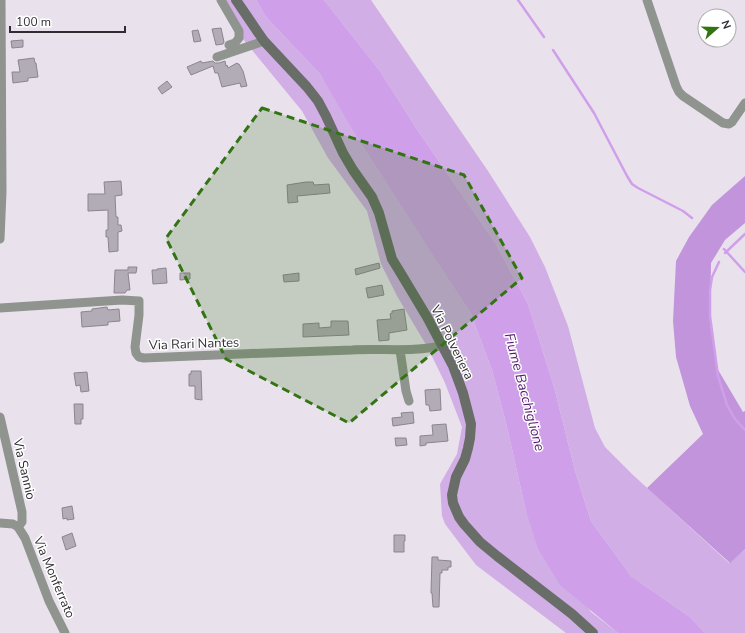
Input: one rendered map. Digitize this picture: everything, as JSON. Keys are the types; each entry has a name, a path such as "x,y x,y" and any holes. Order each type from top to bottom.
{"street":[{"path":"0,239 2,192 0,109 1,0"},
{"path":"221,0 239,31 239,38 235,43 229,45"},
{"name":"Via Polveriera","path":"236,0 264,41 318,101 343,153 372,197 379,213 392,259 443,345 453,366 463,393 471,424 468,448 465,459 456,477 452,495 453,503 459,517 480,542 496,556 572,614 593,633"},
{"path":"647,0 679,92 723,123 729,124 745,103"},
{"path":"217,57 264,41"},
{"name":"Via Rari Nantes","path":"0,308 122,300 139,301 139,315 135,347 139,358 359,349 400,350 433,348 443,345"},
{"path":"400,350 406,391 409,401"},
{"name":"Via Sannio","path":"0,417 22,512 22,522 18,527"},
{"name":"Via Monferrato","path":"0,523 13,524 18,527 25,538 49,601 65,633"}],"highlighted area":[{"path":"262,108 464,175 522,278 349,423 226,359 166,238"}],"shaded area":[{"path":"219,0 256,0 266,17 320,74 471,314 492,370 526,511 591,612 618,633 566,633 476,565 445,524 442,516 440,484 457,454 462,427 445,383 428,348 397,296 381,264 367,211 328,158 302,111 238,33"},
{"path":"324,0 371,0 488,171 530,237 545,267 568,326 595,428 605,447 632,474 729,563 745,549 745,633 705,633 690,617 631,576 591,521 575,471 554,387 528,304 496,244 418,131 380,71"},
{"path":"745,176 745,223 725,240 711,263 710,323 717,368 743,412 745,411 745,549 730,563 647,488 703,434 690,406 676,357 673,321 676,261 689,237 712,205"}],"water":[{"name":"Fiume Bacchiglione","path":"256,0 324,0 380,71 418,131 496,244 528,304 554,387 575,471 591,521 631,576 690,617 705,633 618,633 560,585 538,549 526,511 492,370 471,314 351,127 320,74 266,17"}],"building":[{"path":"221,28 224,42 223,44 216,45 212,29"},
{"path":"198,30 201,41 194,42 192,31"},
{"path":"23,40 23,47 12,48 11,41"},
{"path":"34,58 38,77 28,78 28,81 13,83 12,72 20,72 18,60"},
{"path":"201,61 202,63 213,61 215,63 219,63 225,61 228,68 237,63 239,64 243,71 247,86 241,87 240,83 222,87 218,73 215,73 213,66 191,75 187,67"},
{"path":"167,81 172,87 162,94 158,88"},
{"path":"121,181 122,195 115,196 116,217 118,217 118,225 121,225 122,231 118,232 118,251 109,252 108,237 106,237 106,230 108,230 108,210 88,211 88,194 105,194 104,182"},
{"path":"313,182 314,185 329,184 330,193 297,196 298,202 288,203 287,185"},
{"path":"379,263 380,268 356,275 355,269"},
{"path":"128,267 137,267 136,273 128,273 130,290 127,290 125,293 114,293 115,270 128,270"},
{"path":"166,268 167,283 153,284 152,270"},
{"path":"180,273 190,273 190,279 180,280"},
{"path":"299,273 299,281 284,282 283,275"},
{"path":"382,285 384,295 368,298 366,288"},
{"path":"107,307 108,310 119,309 120,321 108,322 108,325 82,327 81,312"},
{"path":"404,309 407,330 389,333 389,340 379,341 377,320 391,319 390,314 392,311"},
{"path":"331,321 348,321 349,335 303,337 303,324 319,323 319,328 331,327"},
{"path":"191,371 201,371 202,400 195,399 195,386 189,386 189,374 191,374"},
{"path":"87,372 89,391 81,392 80,385 76,386 74,373"},
{"path":"440,389 441,410 430,411 429,405 426,405 425,390"},
{"path":"74,404 83,404 83,419 81,419 81,424 75,424"},
{"path":"413,412 414,423 393,426 392,418 402,417 401,413"},
{"path":"446,424 448,441 426,443 426,445 420,446 420,436 433,435 432,425"},
{"path":"395,438 406,438 407,445 396,446"},
{"path":"72,506 74,519 63,519 62,508"},
{"path":"72,533 76,546 66,550 62,537"},
{"path":"394,535 405,535 404,552 394,552"},
{"path":"432,557 438,557 438,560 451,561 451,567 448,567 448,570 442,570 442,573 440,573 439,607 433,607 431,593"}],"waterway":[{"path":"518,0 544,37"},
{"path":"553,50 594,113 632,184 683,211 692,218"},
{"path":"725,253 745,234"},
{"path":"724,249 745,272"},
{"path":"719,262 712,277 710,290 710,316 718,376 727,405 735,419 745,430"}]}
